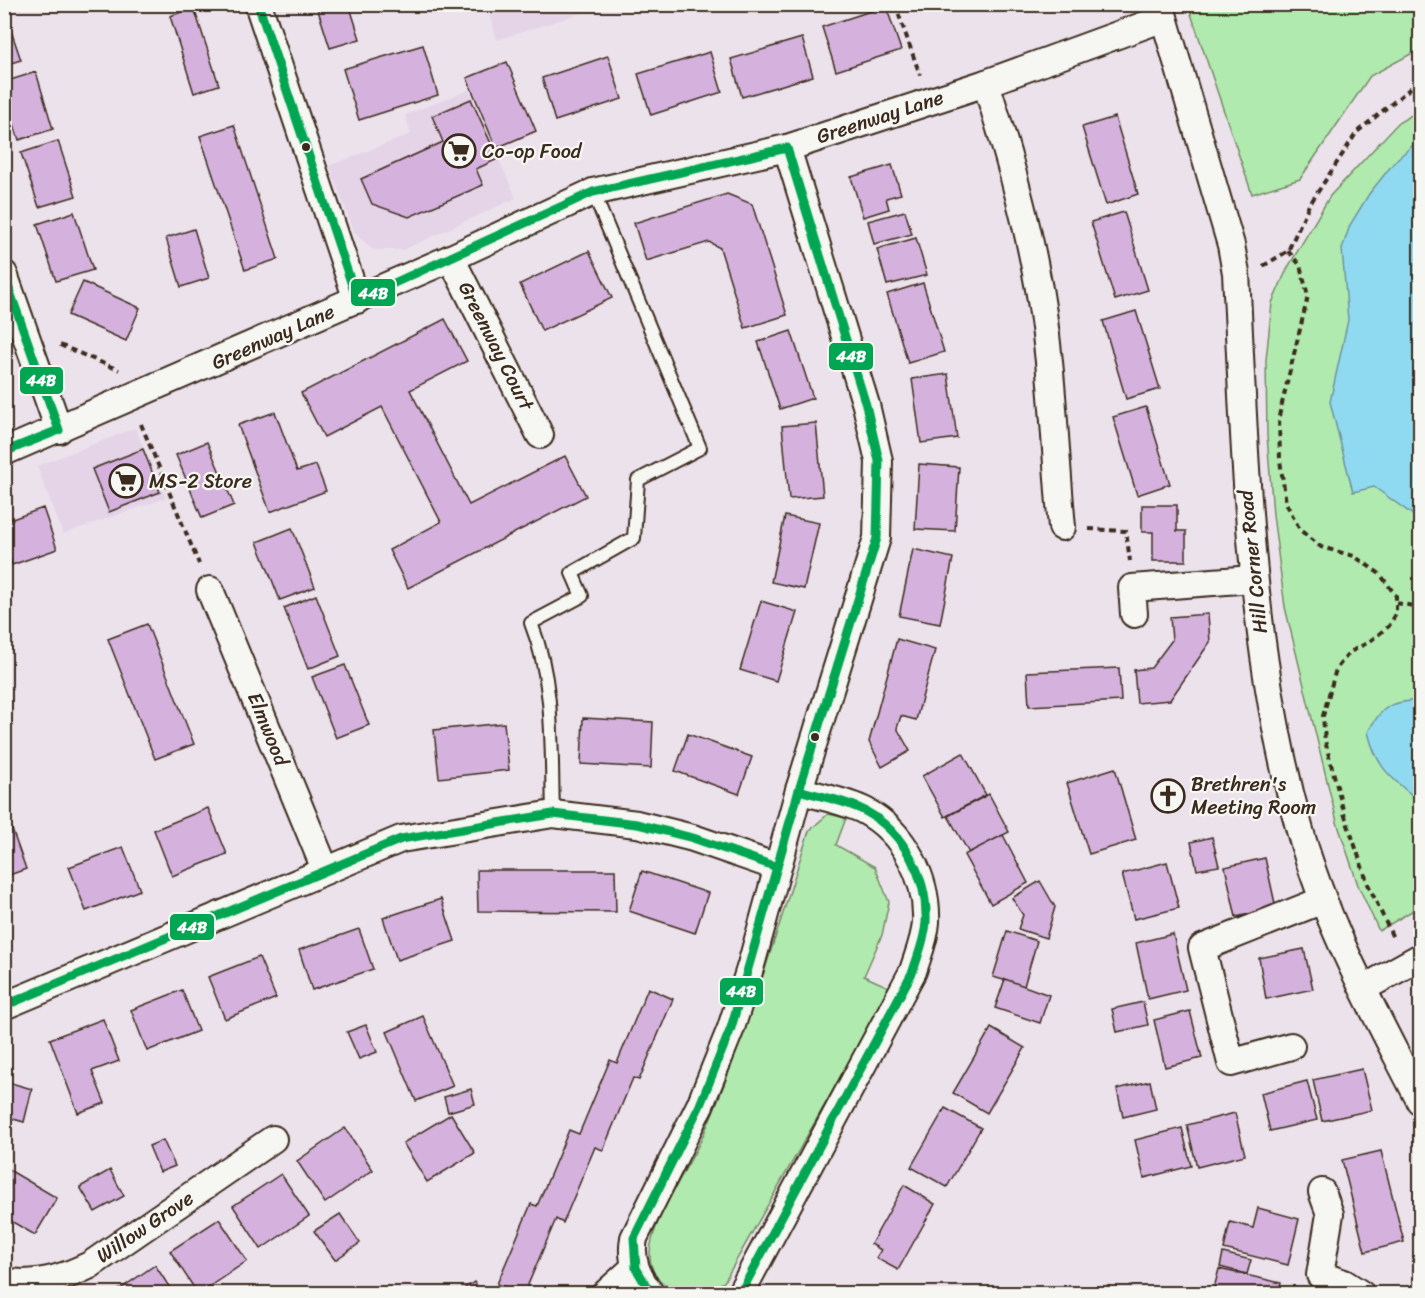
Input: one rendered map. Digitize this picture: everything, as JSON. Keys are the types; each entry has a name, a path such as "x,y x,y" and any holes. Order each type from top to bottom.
{"street":[{"path":"258,4 357,300"},
{"name":"Greenway Lane","path":"4,452 60,430 357,300 593,192 787,148 987,83 1162,11"},
{"name":"Hill Corner Road","path":"1162,11 1220,202 1236,273 1243,459 1253,579 1261,642 1299,828 1323,900 1420,1101"},
{"path":"987,83 1013,170 1037,274 1062,527"},
{"path":"651,1293 635,1267 632,1252 633,1238 681,1146 716,1067 751,965 799,790 877,538 879,461 866,405 787,148"},
{"name":"Greenway Court","path":"452,258 540,435"},
{"path":"4,274 60,430"},
{"path":"1134,614 1132,588 1253,579"},
{"name":"Elmwood","path":"210,590 325,869"},
{"path":"740,1293 912,970 926,924 923,886 903,846 886,826 865,811 799,790"},
{"path":"4,1006 325,869 401,839 553,814 637,824 693,838 777,867"},
{"path":"1291,1046 1232,1063 1202,948 1323,900"},
{"path":"1364,988 1413,961"},
{"name":"Willow Grove","path":"4,1281 27,1283 55,1279 90,1265 273,1139"},
{"path":"1322,1192 1330,1214 1317,1284 1344,1283 1361,1293"},
{"path":"605,1293 635,1267"}],"lane":[{"path":"553,814 548,681 543,653 531,623 582,596 572,573 634,538 638,480 700,448 593,192"}],"path":[{"path":"895,4 928,101"},
{"path":"1236,273 1259,269 1288,251 1308,207 1357,132 1420,82"},
{"path":"1288,251 1300,264 1308,296 1279,416 1280,460 1286,503 1300,530 1321,547 1354,556 1380,574 1396,596 1396,614 1389,626 1369,642 1350,652 1336,669 1323,716 1325,741 1360,865 1385,924 1413,961"},
{"path":"30,347 51,341 119,370 210,590"},
{"path":"1062,527 1126,531 1132,588"},
{"path":"1396,603 1420,607"}],"shaded area":[{"path":"486,4 607,4 607,5 497,40"},
{"path":"469,90 516,198 403,250 373,250 355,233 329,166 411,134 405,115"},
{"path":"135,428 166,498 63,534 37,466"}],"green space":[{"path":"1188,5 1420,5 1420,49 1370,76 1300,179 1252,194"},
{"path":"1420,110 1420,906 1379,931 1358,885 1337,822 1285,607 1273,515 1267,435 1266,360 1272,303 1287,269 1330,196 1398,123"},
{"path":"828,814 846,818 836,845 875,867 889,902 882,935 864,976 891,988 724,1282 700,1290 676,1289 657,1277 651,1266 652,1239 664,1209 703,1136 719,1099 760,985 809,831"}],"water":[{"path":"1420,139 1420,520 1374,487 1353,492 1330,402 1348,320 1342,249 1350,225 1369,194 1396,160"},
{"path":"1420,700 1420,802 1381,765 1368,732 1378,716 1388,707 1402,702"}],"building":[{"path":"316,4 349,4 360,39 330,48"},
{"path":"886,6 901,50 836,71 822,27"},
{"path":"194,8 219,85 194,93 170,16"},
{"path":"4,10 21,60 4,65"},
{"path":"802,38 813,76 742,97 731,59"},
{"path":"423,45 438,95 359,120 343,69"},
{"path":"710,52 722,92 651,115 638,74"},
{"path":"608,56 622,99 555,121 542,78"},
{"path":"507,62 536,131 496,148 467,78"},
{"path":"36,72 53,129 19,140 4,94 4,82"},
{"name":"Co-op Food","path":"471,99 498,159 476,169 483,185 409,217 372,204 361,179 443,142 432,116"},
{"path":"1115,117 1138,194 1106,205 1082,127"},
{"path":"234,125 278,259 245,270 200,136"},
{"path":"58,141 76,196 39,207 21,153"},
{"path":"892,165 901,194 886,198 889,209 863,217 851,177"},
{"path":"727,194 752,204 787,315 745,328 720,248 709,242 646,261 634,223"},
{"path":"905,211 912,234 874,244 868,221"},
{"path":"74,212 93,270 56,281 37,224"},
{"path":"1124,212 1148,290 1115,300 1091,222"},
{"path":"194,229 209,278 181,287 166,238"},
{"path":"916,238 927,275 887,285 877,249"},
{"path":"589,251 612,298 542,331 520,284"},
{"path":"83,282 140,308 126,341 68,315"},
{"path":"923,283 944,352 908,363 887,294"},
{"path":"1136,311 1160,389 1126,399 1103,321"},
{"path":"445,319 467,361 410,390 469,505 565,456 586,496 408,588 389,550 441,522 382,407 324,437 301,393"},
{"path":"791,331 813,398 780,409 758,342"},
{"path":"948,374 957,438 921,443 912,379"},
{"path":"1146,407 1170,484 1137,495 1113,417"},
{"path":"275,412 297,471 316,465 326,491 270,512 238,425"},
{"path":"816,423 823,496 789,499 782,426"},
{"path":"207,442 234,505 202,518 176,455"},
{"name":"MS-2 Store","path":"143,449 160,492 109,512 92,469"},
{"path":"919,464 959,467 955,531 915,529"},
{"path":"1142,505 1177,505 1177,531 1186,531 1186,561 1153,561 1153,532 1142,532"},
{"path":"43,508 57,549 12,565 4,543 4,522"},
{"path":"785,516 819,523 804,589 771,582"},
{"path":"292,528 315,587 280,600 257,542"},
{"path":"913,549 953,558 940,624 899,616"},
{"path":"316,595 340,656 308,669 284,608"},
{"path":"761,601 797,612 776,681 740,670"},
{"path":"1208,614 1210,642 1170,700 1137,703 1134,670 1151,668 1172,640 1170,617"},
{"path":"147,624 194,744 155,759 108,639"},
{"path":"897,639 935,650 916,720 901,716 897,728 910,751 882,767 869,742"},
{"path":"345,665 369,725 336,738 312,677"},
{"path":"1119,668 1121,701 1029,706 1027,672"},
{"path":"583,718 653,722 651,768 581,764"},
{"path":"504,723 509,770 439,778 434,730"},
{"path":"688,734 752,757 739,794 675,771"},
{"path":"963,753 986,795 945,817 922,776"},
{"path":"1115,768 1136,840 1089,854 1067,783"},
{"path":"989,794 1009,832 969,853 948,816"},
{"path":"4,807 26,869 4,877"},
{"path":"208,808 227,854 172,876 154,830"},
{"path":"1003,835 1028,883 991,904 964,855"},
{"path":"1212,837 1219,866 1197,870 1191,842"},
{"path":"123,847 140,890 86,911 69,867"},
{"path":"1265,858 1276,908 1236,917 1225,867"},
{"path":"1167,862 1179,908 1134,919 1122,874"},
{"path":"477,870 615,870 616,912 478,911"},
{"path":"642,871 708,893 695,933 629,911"},
{"path":"1040,881 1055,907 1046,938 1018,929 1023,915 1012,898"},
{"path":"441,899 455,941 397,960 383,918"},
{"path":"359,929 373,969 312,990 299,950"},
{"path":"1007,931 1037,941 1024,986 993,977"},
{"path":"1173,934 1186,990 1148,999 1136,943"},
{"path":"1304,949 1313,989 1266,999 1259,958"},
{"path":"259,957 276,998 225,1019 208,977"},
{"path":"1005,979 1049,995 1040,1023 995,1008"},
{"path":"648,988 673,999 639,1080 633,1078 603,1150 595,1147 563,1223 556,1219 524,1294 497,1284 531,1204 537,1206 569,1130 579,1134 610,1060 617,1063"},
{"path":"182,990 198,1031 147,1051 131,1010"},
{"path":"1143,1002 1148,1025 1117,1032 1112,1009"},
{"path":"1190,1011 1202,1058 1165,1067 1154,1020"},
{"path":"423,1016 453,1086 416,1101 387,1032"},
{"path":"103,1019 119,1061 92,1071 105,1103 78,1113 50,1039"},
{"path":"366,1025 377,1052 359,1059 347,1032"},
{"path":"991,1028 1025,1048 987,1113 953,1093"},
{"path":"1362,1069 1372,1110 1322,1121 1313,1080"},
{"path":"4,1081 32,1089 24,1122 6,1117 4,1122"},
{"path":"1150,1081 1156,1109 1123,1117 1117,1089"},
{"path":"1307,1081 1317,1120 1270,1131 1261,1093"},
{"path":"471,1089 475,1104 448,1112 444,1097"},
{"path":"945,1108 981,1128 947,1187 911,1167"},
{"path":"1235,1113 1245,1155 1197,1167 1187,1125"},
{"path":"451,1114 475,1153 427,1182 403,1143"},
{"path":"345,1128 373,1170 325,1203 297,1161"},
{"path":"1182,1128 1191,1166 1144,1178 1135,1140"},
{"path":"163,1140 175,1166 160,1172 149,1146"},
{"path":"1381,1151 1404,1242 1365,1252 1342,1160"},
{"path":"4,1167 57,1198 35,1235 4,1217"},
{"path":"110,1170 124,1196 95,1212 80,1187"},
{"path":"281,1174 309,1216 261,1249 233,1206"},
{"path":"904,1185 935,1204 898,1270 876,1258 881,1250 871,1244"},
{"path":"1258,1208 1299,1219 1288,1265 1224,1249 1230,1222 1253,1228"},
{"path":"340,1214 360,1243 335,1260 314,1231"},
{"path":"219,1219 247,1261 198,1294 170,1251"},
{"path":"1223,1253 1251,1260 1247,1274 1220,1267"},
{"path":"155,1265 174,1294 113,1294"},
{"path":"1219,1269 1281,1283 1278,1294 1213,1292"},
{"path":"474,1282 481,1294 456,1294"}],"transit line":[{"name":"44B","path":"258,4 357,300 593,192 787,148 866,405 879,461 877,538 799,790 731,1028 700,1105 634,1238 636,1268 651,1294"},
{"name":"44B","path":"4,275 59,430 4,452"},
{"name":"44B","path":"740,1294 913,971 926,922 926,905 918,873 911,858 891,831 879,820 857,807 799,790"},
{"name":"44B","path":"4,1006 401,839 553,814 637,824 693,838 777,867"}],"place":[{"name":"Co-op Food","path":"459,151"},
{"name":"MS-2 Store","path":"126,481"},
{"name":"Brethren's Meeting Room","path":"1168,796"}]}
